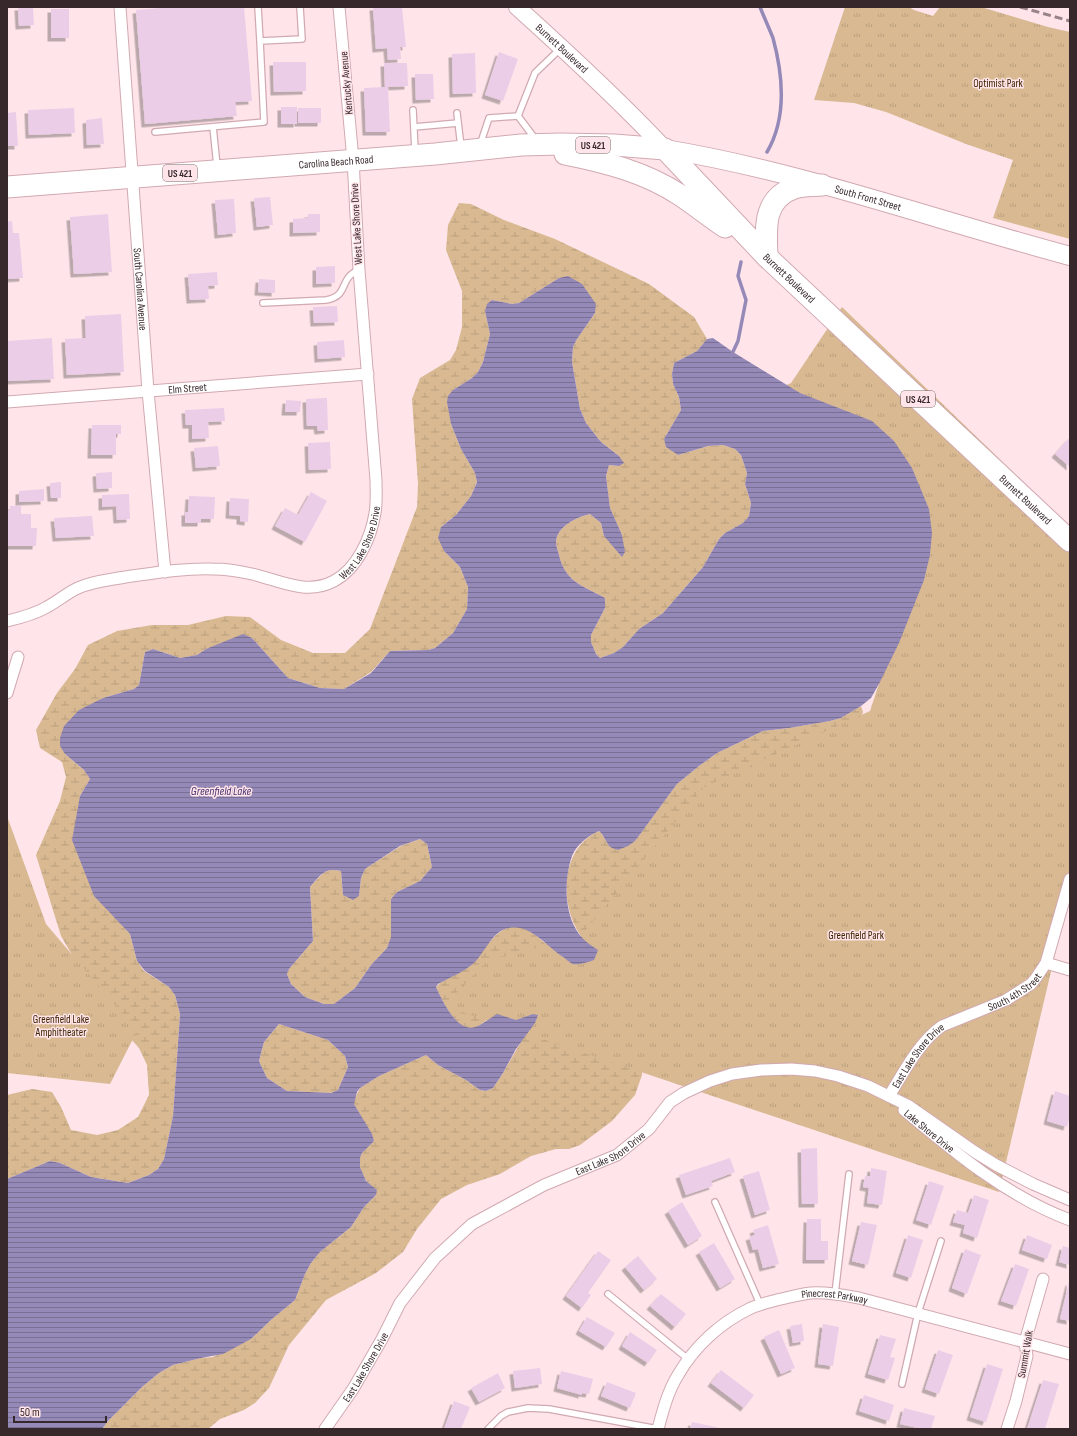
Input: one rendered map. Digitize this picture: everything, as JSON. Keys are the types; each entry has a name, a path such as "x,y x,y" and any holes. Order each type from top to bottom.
{"highway":[{"name":"Carolina Beach Road","path":"7,187 530,145 614,145 665,149"},
{"path":"530,145 602,161 639,174 680,195 767,257"},
{"name":"Burnett Boulevard","path":"665,149 767,257 1070,541"},
{"path":"767,257 765,227 771,206 782,195 795,188 822,185"}],"main road":[{"name":"Burnett Boulevard","path":"517,7 634,116 665,149"},
{"name":"South Front Street","path":"665,149 730,162 868,197 1070,256"}],"street":[{"name":"South Carolina Avenue","path":"120,7 148,391 165,572"},
{"name":"Kentucky Avenue","path":"339,7 353,160"},
{"name":"West Lake Shore Drive","path":"7,621 47,608 67,593 88,584 108,580 165,572 213,569 239,571 264,577 286,585 314,587 333,582 350,568 357,559 369,537 375,512 376,480 359,270 353,160"},
{"name":"Elm Street","path":"7,402 368,374"},
{"path":"7,693 18,657"},
{"path":"1046,963 1070,879"},
{"name":"South 4th Street","path":"953,1021 1006,1000 1031,984 1046,963 1070,970"},
{"name":"East Lake Shore Drive","path":"325,1429 353,1389 382,1339 400,1303 435,1258 472,1224 544,1185 617,1155 649,1129 670,1102 684,1093 710,1081 732,1074 762,1070 791,1069 815,1071 838,1076 868,1086 889,1096 930,1036 942,1026 953,1021"},
{"name":"Lake Shore Drive","path":"889,1096 909,1106 996,1165 1033,1184 1070,1200"},
{"name":"Lake Shore Drive","path":"889,1096 945,1144 987,1174 1025,1200 1040,1208 1070,1220"},
{"name":"Summit Walk","path":"1007,1429 1016,1401 1027,1356 1025,1342 1043,1279"},
{"name":"Pinecrest Parkway","path":"658,1429 668,1396 677,1376 688,1359 718,1328 731,1318 760,1304 811,1293 835,1294 859,1298 1070,1354"}],"lane":[{"path":"154,132 264,122 258,7"},
{"path":"260,41 302,39 300,7"},
{"path":"530,145 518,116 535,72 561,47"},
{"path":"413,110 416,155"},
{"path":"457,113 458,123 470,150"},
{"path":"470,150 489,118 518,116"},
{"path":"414,127 458,123"},
{"path":"213,127 217,171"},
{"path":"263,303 333,299 340,295 350,274 359,270"},
{"path":"835,1294 849,1174"},
{"path":"715,1202 760,1304"},
{"path":"902,1384 918,1313 941,1241"},
{"path":"608,1294 688,1359"},
{"path":"488,1429 501,1416 508,1412 528,1408 549,1409 658,1429"}],"green space":[{"name":"Optimist Park","path":"845,7 909,7 933,16 940,7 981,7 1070,32 1070,239 993,218 1013,160 966,144 886,112 854,103 814,100"},
{"path":"459,203 471,204 504,220 555,239 649,284 694,317 707,339 697,351 674,363 672,374 673,384 679,397 681,410 664,439 678,455 708,446 723,445 735,449 741,455 747,473 745,484 751,503 749,516 743,523 725,533 719,539 703,567 663,613 639,629 623,647 614,653 600,658 596,654 591,642 591,635 605,608 605,598 572,579 565,571 556,542 560,531 568,523 579,517 590,514 601,523 604,536 622,535 610,509 606,476 609,465 619,466 619,456 601,442 586,423 580,409 572,362 573,347 595,313 559,278 519,303 512,304 492,300 485,311 490,334 483,362 478,372 472,378 453,390 451,424 461,449 475,473 477,481 471,496 456,515 441,527 444,551 460,567 468,587 467,609 453,633 435,648 428,650 390,651 371,672 344,689 320,688 288,678 252,638 206,649 197,655 180,658 153,649 145,652 139,685 134,689 103,698 65,754 84,770 90,779 80,796 94,895 130,934 137,961 144,971 169,987 175,995 180,1014 173,1116 164,1159 158,1169 149,1175 128,1183 91,1177 60,1163 50,1161 7,1179 7,1095 32,1089 52,1092 61,1107 71,1130 97,1135 118,1130 138,1117 149,1095 147,1065 139,1048 121,1028 82,972 61,936 36,855 60,801 66,777 62,762 40,748 36,730 57,693 75,669 88,645 117,631 152,625 188,625 226,616 250,617 281,640 313,653 345,653 370,629 417,507 418,484 412,399 420,378 450,360 456,350 462,327 462,291 446,250 448,225"},
{"name":"Greenfield Park","path":"842,307 1070,527 1070,891 999,1192 444,1006 487,961 581,936 704,787 870,711 904,608 749,402 791,383"},
{"path":"861,706 863,712 859,722 642,1064 642,1075 635,1095 612,1121 580,1145 569,1149 556,1149 531,1156 500,1174 467,1185 441,1199 417,1229 403,1252 376,1273 326,1300 289,1345 269,1388 255,1403 244,1410 220,1419 208,1429 102,1429 142,1387 159,1373 173,1365 201,1358 213,1357 251,1339 295,1300 311,1263 320,1252 351,1227 364,1207 376,1195 360,1169 359,1163 363,1152 374,1141 354,1104 354,1100 360,1088 379,1076 426,1055 438,1065 466,1080 480,1090 486,1091 493,1088 529,1031 488,1019 475,1028 468,1028 462,1025 451,1014 436,987 470,965 500,932 507,928 516,927 526,929 546,944 584,940 570,913 567,897 567,881 570,865 576,851 586,840 599,831 609,846 635,841 677,784 717,753 763,731 830,721 841,718"},
{"name":"Greenfield Lake Amphitheater","path":"7,816 46,924 137,1031 110,1084 7,1073"},
{"path":"420,839 427,844 432,867 420,881 397,892 391,899 391,938 387,948 371,965 355,988 334,1004 324,1004 305,997 291,984 287,974 289,969 313,941 310,887 323,873 331,870 341,871 343,895 359,896 361,878 365,869 401,846"},
{"path":"279,1024 328,1040 345,1056 348,1067 338,1090 331,1093 287,1091 267,1078 259,1061 264,1042"}],"water":[{"name":"Greenfield Lake","path":"568,276 582,284 596,304 595,313 573,347 572,362 580,409 586,423 601,442 619,456 624,463 619,466 609,465 606,476 610,508 622,535 625,552 622,557 604,536 601,523 590,514 579,517 568,523 560,531 556,542 561,562 565,571 572,579 605,598 605,608 591,635 591,642 596,654 600,658 614,653 623,647 639,629 663,613 703,567 719,539 725,533 743,523 749,516 751,503 745,484 747,473 741,455 735,449 723,445 708,446 678,455 666,447 664,439 681,410 679,397 673,384 672,374 674,363 697,351 707,339 713,338 800,393 872,421 894,441 912,468 929,509 932,533 930,555 924,580 899,643 871,698 861,706 841,718 830,721 763,731 717,753 677,784 635,841 628,846 618,850 612,848 599,831 591,835 580,844 574,852 569,865 567,884 568,904 573,923 577,931 586,942 598,950 594,960 581,964 573,964 538,937 524,929 509,928 498,933 494,937 479,958 471,966 438,984 436,987 446,1007 456,1020 468,1028 478,1026 497,1014 516,1020 533,1014 538,1015 535,1023 516,1049 493,1088 486,1091 480,1090 466,1080 438,1065 426,1055 379,1076 360,1088 357,1092 354,1104 372,1134 374,1141 362,1153 360,1158 360,1167 366,1181 377,1190 376,1195 364,1207 351,1227 320,1252 311,1263 295,1300 251,1339 223,1354 173,1365 159,1373 142,1387 102,1429 7,1429 7,1179 50,1161 60,1163 91,1177 128,1183 149,1175 158,1169 164,1159 173,1116 180,1014 175,995 169,987 145,971 137,961 130,934 94,896 72,840 80,796 90,779 84,770 65,754 60,746 60,738 64,726 79,710 103,698 134,689 139,685 145,652 153,649 180,658 197,655 206,649 243,634 252,638 288,678 320,688 344,689 371,673 390,651 428,650 435,648 453,633 467,609 468,587 460,567 444,551 438,538 441,527 456,515 471,496 477,482 475,473 461,449 451,424 447,402 448,396 453,390 472,378 478,372 483,362 490,334 485,311 487,304 492,300 512,304 519,303 559,278","holes":["420,839 427,844 432,867 420,881 397,892 391,899 391,937 387,948 371,965 355,988 334,1004 324,1004 305,997 291,984 287,974 289,969 313,941 310,887 326,871 341,871 343,895 353,900 359,896 361,878 365,869 400,846","279,1024 328,1040 345,1056 348,1067 338,1090 331,1093 287,1091 267,1078 259,1061 264,1042"]}],"building":[{"path":"18,7 33,7 34,25 19,26"},
{"path":"171,7 244,7 252,101 235,102 237,116 145,124 136,10"},
{"path":"373,7 402,7 406,47 400,47 401,59 388,60 387,48 376,49"},
{"path":"51,9 69,9 69,38 51,38"},
{"path":"499,52 518,59 503,101 485,95"},
{"path":"475,53 476,93 453,94 452,54"},
{"path":"273,62 306,62 306,91 274,92"},
{"path":"384,63 407,63 408,86 388,87 390,132 366,132 364,88 385,87"},
{"path":"415,74 433,74 434,99 416,100"},
{"path":"281,107 297,107 297,124 281,124"},
{"path":"74,108 75,133 29,135 28,110"},
{"path":"298,108 321,108 321,123 298,123"},
{"path":"16,112 18,146 7,146 7,113"},
{"path":"102,118 104,144 87,145 86,120"},
{"path":"270,197 273,225 257,227 254,198"},
{"path":"234,199 236,233 218,235 215,200"},
{"path":"108,214 112,272 74,274 70,217"},
{"path":"308,214 320,214 320,232 293,233 293,219 308,218"},
{"path":"12,221 13,233 19,233 23,278 7,279 7,222"},
{"path":"335,266 335,283 316,284 316,267"},
{"path":"217,272 218,285 208,286 209,299 190,300 188,274"},
{"path":"259,279 275,280 275,293 258,292"},
{"path":"337,306 338,322 314,323 313,307"},
{"path":"121,314 124,372 67,375 65,339 86,338 85,316"},
{"path":"52,338 54,379 7,381 7,341"},
{"path":"344,340 345,357 318,359 317,342"},
{"path":"327,398 328,430 318,431 317,426 307,426 306,399"},
{"path":"286,400 301,401 300,412 285,412"},
{"path":"224,408 225,421 208,422 209,438 192,439 192,425 186,425 185,410"},
{"path":"92,425 121,425 121,434 116,434 116,455 91,455"},
{"path":"1070,437 1070,467 1055,454"},
{"path":"330,442 331,469 309,470 308,443"},
{"path":"218,446 220,466 196,468 194,448"},
{"path":"112,472 112,488 97,489 96,473"},
{"path":"61,482 61,498 51,498 50,483"},
{"path":"44,489 44,501 19,502 19,491"},
{"path":"311,492 327,501 305,542 275,526 285,508 298,515"},
{"path":"129,494 130,519 117,520 116,506 102,507 102,495"},
{"path":"189,496 215,497 214,519 201,519 201,523 185,523 185,512 188,512"},
{"path":"230,498 249,499 248,522 240,521 240,516 229,515"},
{"path":"10,506 21,506 21,514 31,514 31,528 37,528 36,546 8,546 7,510 10,510"},
{"path":"92,516 94,536 56,538 54,518"},
{"path":"1055,1091 1070,1096 1070,1119 1067,1127 1047,1121"},
{"path":"817,1148 818,1204 802,1204 801,1149"},
{"path":"730,1158 735,1172 711,1181 713,1186 686,1195 679,1175"},
{"path":"871,1168 887,1171 882,1205 867,1203 869,1188 863,1187 865,1176 870,1176"},
{"path":"759,1171 770,1210 755,1215 743,1176"},
{"path":"929,1181 944,1186 931,1225 916,1220"},
{"path":"974,1195 989,1200 977,1238 963,1233 965,1225 953,1222 957,1210 968,1213"},
{"path":"682,1202 702,1236 688,1245 668,1211"},
{"path":"807,1219 821,1219 821,1241 828,1241 828,1260 806,1260"},
{"path":"861,1222 877,1225 868,1265 852,1261"},
{"path":"768,1225 779,1264 763,1268 758,1249 753,1250 749,1237 755,1235 753,1230"},
{"path":"908,1235 923,1240 911,1278 896,1273"},
{"path":"1027,1235 1052,1245 1047,1259 1022,1250"},
{"path":"714,1243 735,1279 720,1288 699,1252"},
{"path":"1063,1246 1070,1248 1070,1265 1059,1262"},
{"path":"965,1249 981,1255 967,1294 952,1288"},
{"path":"598,1251 611,1260 588,1293 591,1295 582,1308 566,1296"},
{"path":"638,1256 657,1279 644,1290 625,1267"},
{"path":"1015,1264 1029,1269 1016,1306 1001,1301"},
{"path":"1070,1282 1070,1321 1060,1319"},
{"path":"661,1294 686,1314 675,1327 650,1306"},
{"path":"587,1317 615,1333 606,1347 579,1331"},
{"path":"802,1324 804,1341 793,1343 790,1326"},
{"path":"823,1324 839,1327 833,1366 818,1364"},
{"path":"779,1330 795,1368 781,1374 764,1337"},
{"path":"630,1332 657,1350 648,1363 622,1346"},
{"path":"880,1335 896,1339 890,1357 895,1358 888,1380 868,1374"},
{"path":"938,1350 953,1355 939,1394 925,1389"},
{"path":"987,1364 1003,1369 986,1422 970,1417"},
{"path":"540,1368 542,1384 515,1388 513,1371"},
{"path":"721,1370 754,1395 744,1408 711,1383"},
{"path":"561,1371 593,1379 589,1394 582,1393 582,1395 557,1388"},
{"path":"498,1373 505,1388 479,1402 471,1388"},
{"path":"1043,1380 1059,1384 1045,1429 1027,1429"},
{"path":"607,1382 636,1393 630,1408 601,1396"},
{"path":"864,1395 894,1405 889,1421 859,1411"},
{"path":"454,1401 470,1407 461,1429 444,1429"},
{"path":"904,1408 935,1416 931,1429 922,1429 900,1424"},
{"path":"692,1422 720,1428 720,1429 690,1429"}],"waterway":[{"path":"760,7 773,38 781,81 778,125 767,152"},
{"path":"731,356 738,341 746,300 738,276 741,262"}],"railway":[{"path":"1020,7 1070,21"}]}
